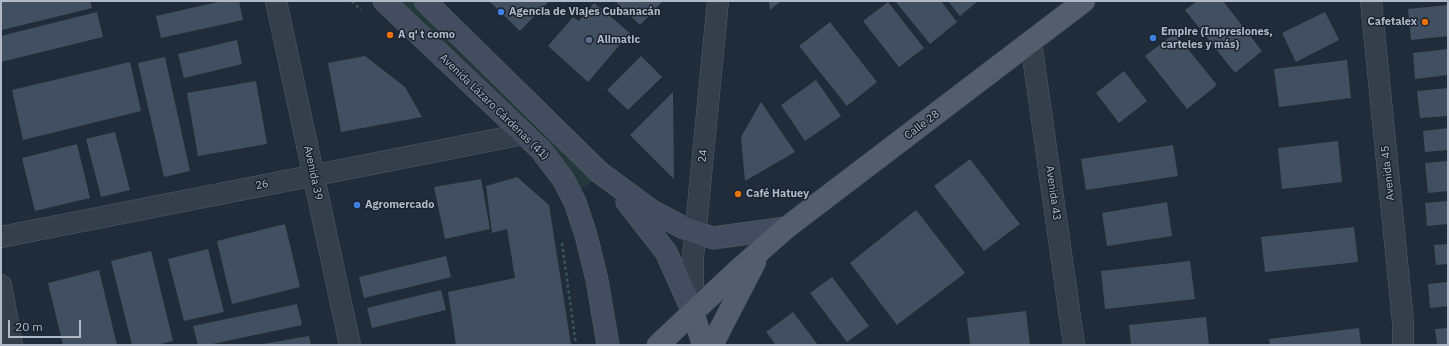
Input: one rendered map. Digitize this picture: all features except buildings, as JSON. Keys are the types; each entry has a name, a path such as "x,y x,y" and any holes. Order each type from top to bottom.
{"main road":[{"name":"Avenida Lázaro Cárdenas (41)","path":"384,1 541,150 563,179 575,202 586,235 597,280 608,345"},
{"path":"425,1 599,172 652,211 696,233 713,238 786,228"},
{"name":"Calle 28","path":"658,345 786,228 1084,1"},
{"path":"607,178 666,252 693,312 703,345"},
{"name":"Calle 28","path":"712,345 760,251"}],"street":[{"name":"Avenida 39","path":"276,1 350,345"},
{"name":"24","path":"693,312 693,257 718,1"},
{"name":"Avenida 45","path":"1371,1 1403,345"},
{"name":"Avenida 43","path":"1031,42 1074,345"},
{"name":"26","path":"1,237 524,134"},
{"path":"1,285 12,345"}],"green space":[{"path":"387,1 438,1 614,172 571,193"}],"place":[{"name":"Agencia de Viajes Cubanacán","path":"501,12"},
{"name":"Cafetalex","path":"1425,22"},
{"name":"A q' t como","path":"390,35"},
{"name":"Empire (Impresiones, carteles y más)","path":"1153,38"},
{"name":"Alimatic","path":"589,40"},
{"name":"Café Hatuey","path":"738,194"},
{"name":"Agromercado","path":"357,205"}]}
